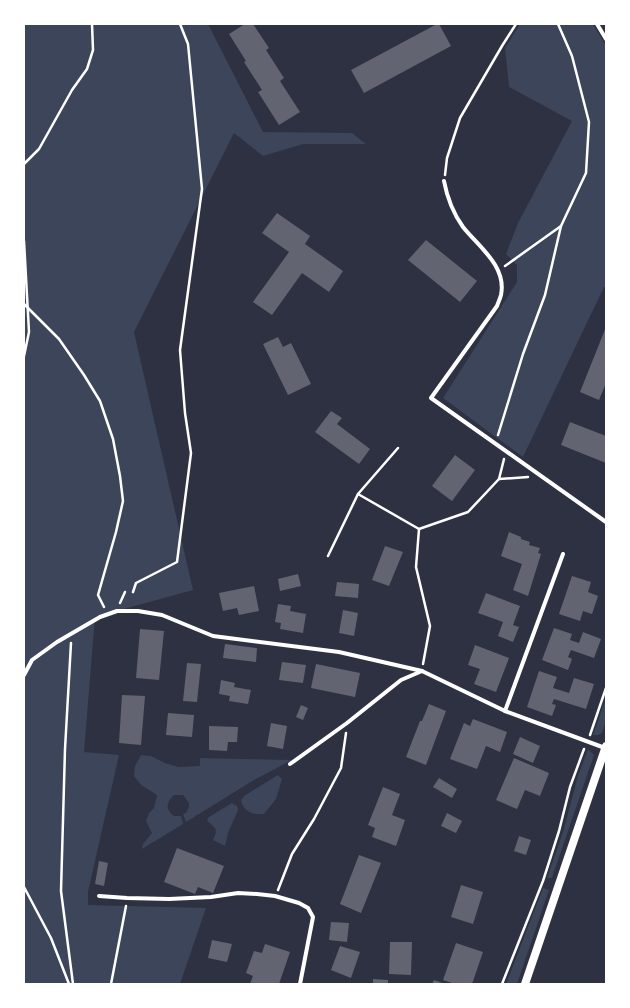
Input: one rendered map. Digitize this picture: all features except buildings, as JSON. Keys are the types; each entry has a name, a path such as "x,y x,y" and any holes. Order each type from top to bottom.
{"main road":[{"path":"525,984 606,747"}],"street":[{"path":"598,24 606,39"},
{"path":"444,181 448,199 462,226 489,255 498,271 501,282 501,294 497,306 431,398 606,522"},
{"path":"505,710 563,554"},
{"path":"24,675 32,660 57,642 100,617 117,611 128,610 162,615 213,636 339,652 422,671 505,710 587,742 606,747"},
{"path":"290,764 348,724 401,680 422,671"},
{"path":"99,896 127,898 170,898 211,897 238,893 275,896 299,902 308,908 314,917 300,984"}],"path":[{"path":"24,164 39,149 72,90 87,69 93,50 92,24"},
{"path":"133,592 136,582 177,562 191,452 185,413 180,350 202,189 188,44 180,24"},
{"path":"444,181 447,158 460,118 516,24"},
{"path":"496,444 523,354 545,295 561,226 586,173 588,122 572,56 558,24"},
{"path":"498,271 561,226"},
{"path":"24,241 29,308 29,332 24,356"},
{"path":"24,304 59,339 96,394 100,401 113,439 123,501 116,532 98,595 103,606 117,611"},
{"path":"328,556 358,494 398,448"},
{"path":"358,494 419,529 468,512 499,479 504,462 504,450"},
{"path":"499,479 540,475"},
{"path":"419,529 416,568 430,626 422,671"},
{"path":"72,634 65,749 61,891 73,984"},
{"path":"502,984 543,881 559,831 570,787 606,688"},
{"path":"275,896 292,854 314,819 341,768 348,724"},
{"path":"24,887 52,938 69,984"},
{"path":"111,984 127,898"}],"shaded area":[{"path":"24,24 208,24 263,132 352,133 366,144 303,144 263,156 234,133 134,332 193,590 95,617 84,752 119,755 88,892 88,905 206,908 180,984 24,984"},
{"path":"520,24 593,24 606,46 606,287 604,287 523,457 443,398 517,282 517,265 506,254 518,223 572,121 509,87 505,48"},
{"path":"606,698 606,720 602,733 593,735"},
{"path":"588,749 594,755 552,878 547,878 563,832 578,776"},
{"path":"141,755 151,756 165,763 178,767 200,766 200,758 292,760 254,780 186,822 183,814 186,813 189,803 183,795 174,795 168,803 168,808 174,816 181,816 183,824 142,849 143,844 152,833 146,821 149,813 154,808 157,795 141,785 134,776 135,766"},
{"path":"278,775 282,779 276,799 264,814 256,814 246,810 241,800 244,796"},
{"path":"232,803 237,806 238,810 228,833 225,846 213,840 216,830 207,820 209,817"},
{"path":"543,888 549,890 517,984 506,984"}]}
